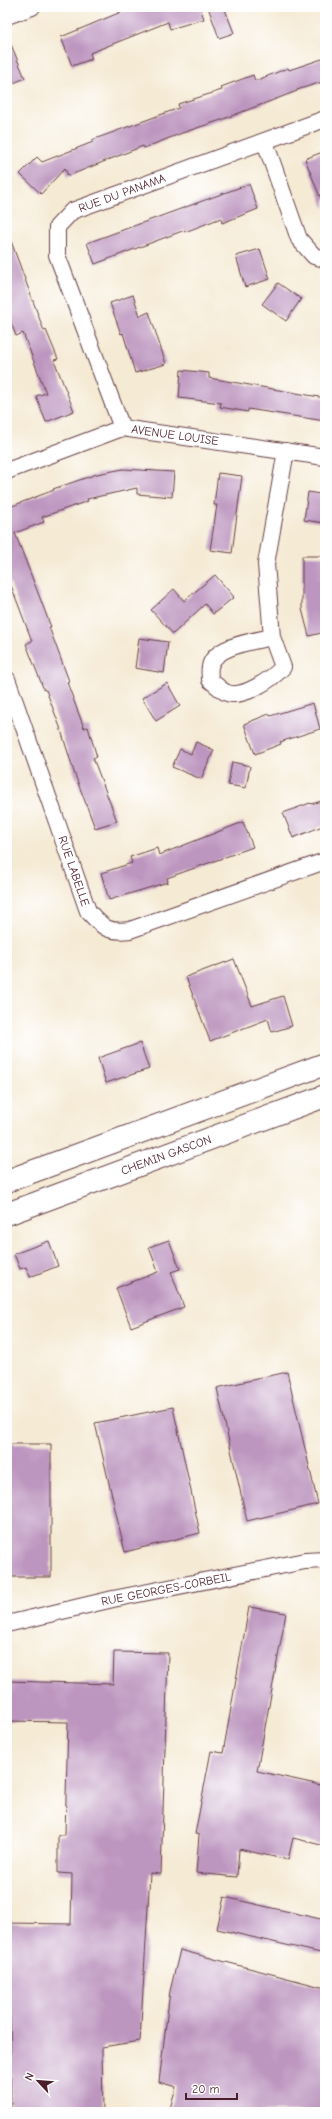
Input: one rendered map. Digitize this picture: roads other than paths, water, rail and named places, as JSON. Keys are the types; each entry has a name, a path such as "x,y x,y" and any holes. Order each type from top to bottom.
{"main road":[{"path":"7,1181 325,1064"},
{"name":"CHEMIN GASCON","path":"7,1214 325,1096"}],"street":[{"path":"7,16 32,7"},
{"name":"RUE DU PANAMA","path":"122,428 57,254 58,227 72,211 325,119"},
{"path":"265,142 300,239 314,256 325,259"},
{"name":"AVENUE LOUISE","path":"7,471 122,428 325,457"},
{"path":"272,637 242,644 218,653 210,666 210,680 225,692 232,694 255,688 274,677 283,667 272,637 266,564 286,451"},
{"name":"RUE LABELLE","path":"7,679 88,911 102,927 116,932 130,930 325,861"},
{"name":"RUE GEORGES-CORBEIL","path":"7,1624 113,1600 306,1561 325,1560"}]}
